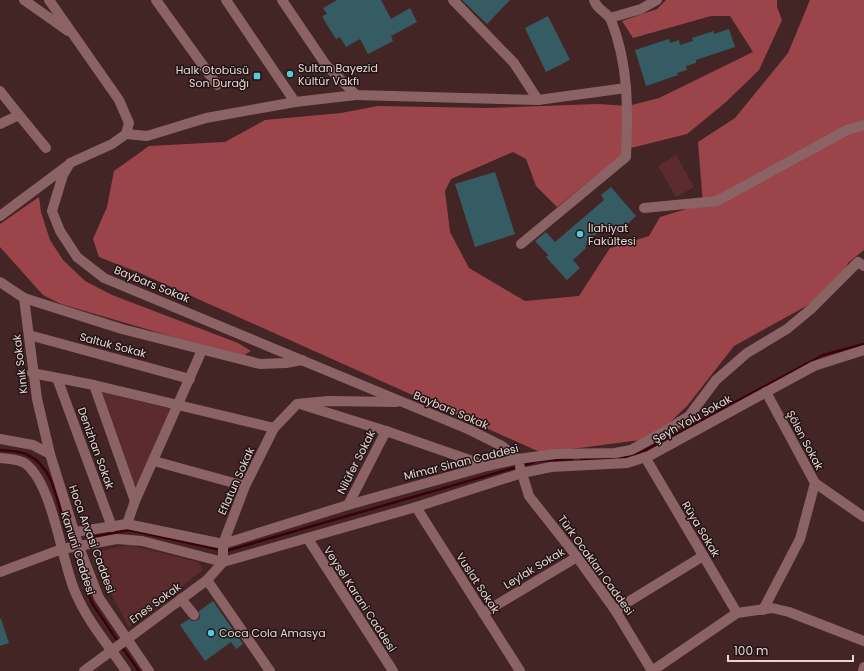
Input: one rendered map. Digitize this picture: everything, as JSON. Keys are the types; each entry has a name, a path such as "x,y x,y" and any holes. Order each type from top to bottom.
{"street":[{"path":"24,0 74,34"},
{"path":"0,216 70,163 112,144 126,134 129,123 119,100 49,0"},
{"path":"156,0 217,85"},
{"path":"226,0 294,102"},
{"path":"282,0 326,65 356,95"},
{"path":"453,0 514,63 538,100"},
{"path":"521,244 626,157 628,106 620,47 610,18 595,6 594,0"},
{"path":"610,18 640,9 657,0"},
{"path":"126,134 148,136 206,118 331,97 356,95 538,100 626,88"},
{"path":"0,91 46,148"},
{"path":"0,124 19,115"},
{"path":"644,208 717,200 847,130 864,125"},
{"name":"Baybars Sokak","path":"70,163 63,175 52,211 60,231 77,257 104,278 470,430 502,446 518,459"},
{"name":"Mimar Sinan Caddesi","path":"75,532 127,524 223,544 348,505 487,466 518,459 556,454 615,453 631,450 689,416 716,380 736,362 747,353 787,329 862,261"},
{"path":"0,282 24,298 122,329 202,350 260,364 286,363 302,360"},
{"name":"Kınık Sokak","path":"24,298 32,373 50,454"},
{"name":"Saltuk Sokak","path":"29,335 190,379"},
{"path":"127,524 135,501 179,405 202,350"},
{"name":"Şeyh Yolu Sokak","path":"522,473 552,467 627,463 645,457 814,366 864,350"},
{"path":"32,373 94,385 274,428"},
{"name":"Denizhan Sokak","path":"58,378 112,527"},
{"path":"94,385 135,501"},
{"name":"Şölen Sokak","path":"763,610 800,539 815,483 766,392"},
{"path":"297,404 328,401 403,402"},
{"path":"297,404 386,431 487,466"},
{"name":"Eflatun Sokak","path":"223,544 245,486 274,428 297,404"},
{"name":"Nilüfer Sokak","path":"348,505 386,431"},
{"path":"0,438 33,445 50,454"},
{"name":"Hoca Arvasi Caddesi","path":"50,454 79,547 99,598 149,671"},
{"name":"Rüya Sokak","path":"645,457 737,613"},
{"name":"Kanuni Caddesi","path":"0,458 17,460 26,464 34,472 50,507 76,594 91,621 126,671"},
{"name":"Türk Ocakları Caddesi","path":"518,459 529,496 577,557 614,610 652,671"},
{"path":"154,461 245,486"},
{"path":"0,572 62,549 117,539 142,541 223,562 416,507 522,473"},
{"path":"815,483 864,517"},
{"name":"Vuslat Sokak","path":"416,507 520,671"},
{"name":"Veysel Karani Caddesi","path":"308,539 393,671"},
{"path":"223,544 223,562"},
{"path":"614,610 703,556"},
{"name":"Leylak Sokak","path":"483,613 577,557"},
{"name":"Enes Sokak","path":"84,671 207,580 223,562"},
{"path":"207,580 270,671"},
{"path":"182,599 194,615"},
{"path":"652,671 737,613 772,608 789,612 864,641"},
{"path":"862,671 864,667"}],"shaded area":[{"path":"666,0 777,0 777,7 782,20 759,70 726,102 687,134 631,148 557,207 536,186 526,159 513,152 451,179 445,191 450,232 469,268 525,301 579,296 610,248 649,236 660,217 703,204 698,142 735,118 788,53 810,0 864,0 864,250 848,263 837,289 734,346 687,406 667,425 640,440 542,453 140,273 99,257 93,239 107,207 114,171 149,146 225,142 265,120 341,113 378,106 487,108 598,104 628,106 659,98 753,52 730,16 711,16 633,38 622,21 657,9"},
{"path":"676,155 694,187 676,197 658,166"},
{"path":"39,197 41,212 50,240 63,260 85,281 112,295 238,343 251,351 244,355 177,338 61,304 43,295 0,247 0,224"},
{"path":"102,392 171,409 140,481 136,484 134,483"},
{"path":"129,545 198,562 203,570 129,627 93,561 94,554 100,551"}],"building":[{"path":"337,0 381,0 391,19 410,8 417,22 391,36 393,41 368,54 360,39 346,47 340,37 336,39 327,25 322,16 327,14 323,8"},
{"path":"462,0 510,0 487,24"},
{"path":"548,16 570,60 546,72 525,28"},
{"path":"729,29 735,47 696,60 696,63 686,66 687,70 677,73 678,75 646,86 635,50 669,39 670,43 679,40 680,45 693,41 692,38 714,31 714,34"},
{"path":"495,172 515,234 475,247 455,184"},
{"name":"İlahiyat Fakültesi","path":"611,187 636,216 618,233 610,224 586,242 586,248 573,260 580,268 567,280 546,257 548,255 535,241 546,232 555,242 604,200 601,195"},
{"name":"Coca Cola Amasya","path":"213,601 243,644 236,649 231,642 205,661 180,625 189,619 192,621 198,620 200,617 199,611"},
{"path":"0,619 9,643 0,646"}],"waterway":[{"path":"619,459 638,454 823,355 864,344"},
{"path":"0,450 28,455 44,468 54,487 65,528"},
{"path":"522,466 537,461 572,459"},
{"path":"581,459 614,459"},
{"path":"226,551 517,467"},
{"path":"87,538 129,530 221,550"},
{"path":"75,556 92,603 119,643"},
{"path":"122,647 139,671"}],"place":[{"name":"Sultan Bayezid Kültür Vakfı","path":"290,74"},
{"name":"Halk Otobüsü Son Durağı","path":"257,76"},
{"name":"İlahiyat Fakültesi","path":"580,234"},
{"name":"Coca Cola Amasya","path":"211,633"}]}
